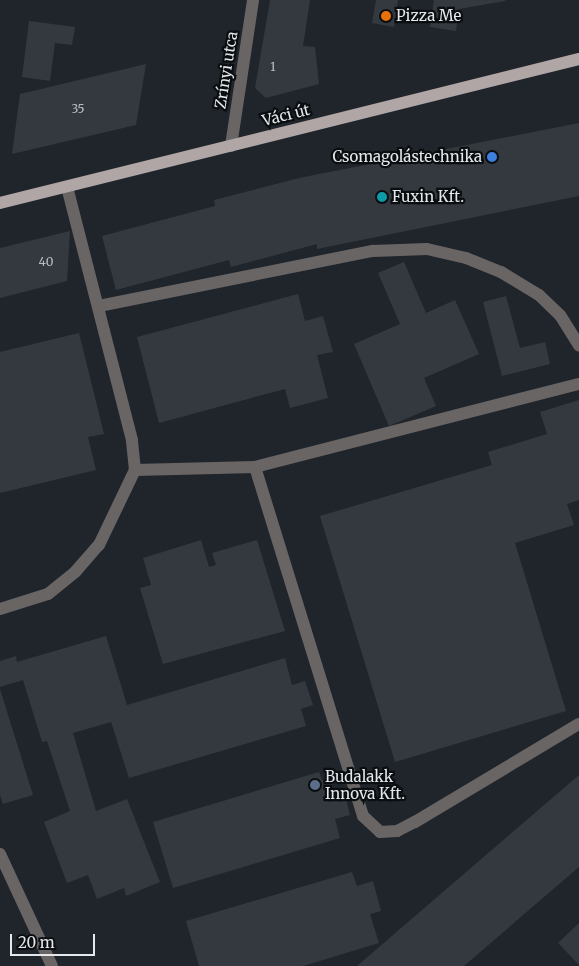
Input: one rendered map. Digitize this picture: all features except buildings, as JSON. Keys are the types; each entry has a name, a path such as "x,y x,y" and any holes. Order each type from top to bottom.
{"main road":[{"name":"Váci út","path":"0,203 579,59"}],"street":[{"name":"Zrínyi utca","path":"231,146 253,0"},
{"path":"0,609 48,594 76,572 99,545 134,470 132,440 67,187"},
{"path":"99,306 373,251 427,249 466,258 501,272 539,295 560,315 579,346"},
{"path":"134,470 255,467 579,384"},
{"path":"255,467 363,816 380,832 397,831 415,822 579,724"},
{"path":"0,854 52,966"}],"place":[{"name":"Pizza Me","path":"386,16"},
{"name":"Csomagolástechnika","path":"492,157"},
{"name":"Fuxin Kft.","path":"382,197"},
{"name":"Budalakk Innova Kft.","path":"315,785"}]}
